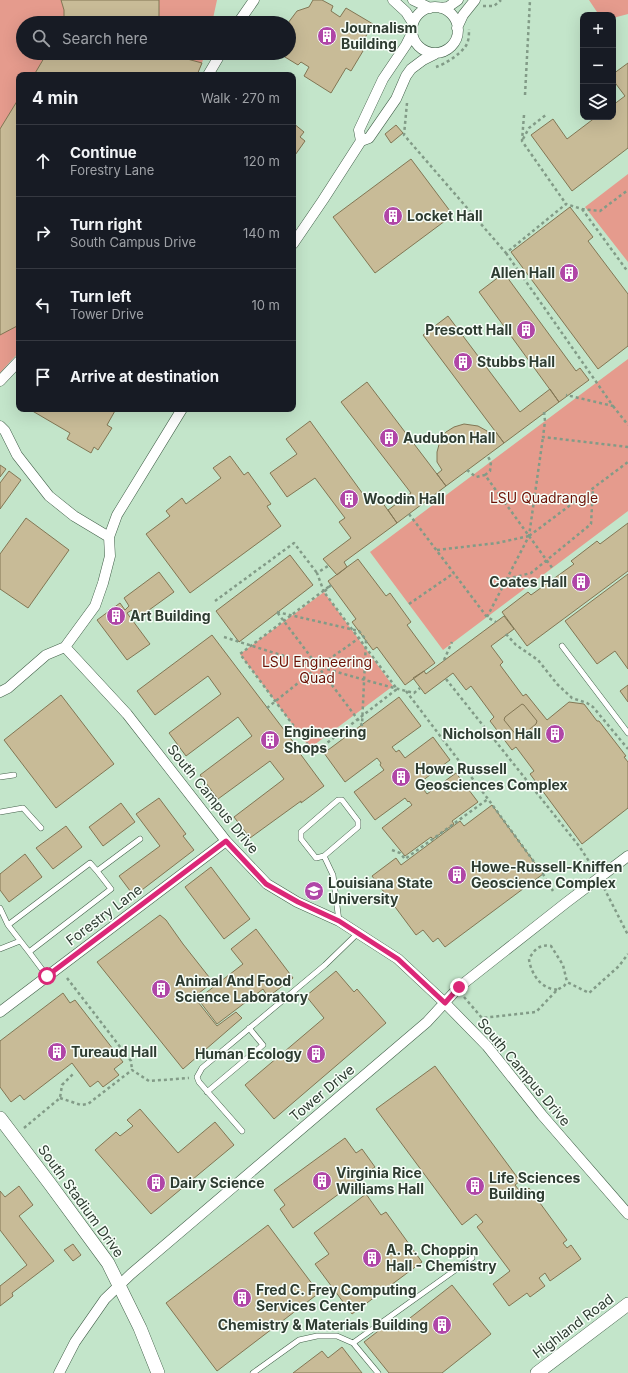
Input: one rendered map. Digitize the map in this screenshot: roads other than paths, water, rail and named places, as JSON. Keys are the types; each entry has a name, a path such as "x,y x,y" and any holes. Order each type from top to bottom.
{"street":[{"path":"243,16 254,0"},
{"path":"394,0 406,12 415,42 418,46 425,52 435,54"},
{"path":"413,0 430,8 448,7 458,0"},
{"path":"457,28 463,15 477,3"},
{"path":"361,141 359,130 383,79 406,45 412,28 420,13 430,8"},
{"path":"296,240 361,141 369,138 396,99 406,76 411,69 423,60 435,54 441,53 452,46 457,36 456,21 450,14 441,8"},
{"path":"210,72 217,60"},
{"path":"0,381 16,364"},
{"path":"0,692 8,688 46,655 65,647 95,606 110,556 109,537 117,515 180,412"},
{"path":"0,426 5,431 17,455 49,496 74,516 109,537"},
{"name":"South Campus Drive","path":"65,647 127,714 226,841 266,884 298,902 339,921 398,959 445,1003 487,1046 542,1115 628,1214"},
{"name":"Forestry Lane","path":"0,1012 226,841"},
{"name":"Tower Drive","path":"59,1373 75,1342 105,1299 135,1271 427,1022 459,987 628,856"},
{"name":"South Stadium Drive","path":"0,1118 108,1263 140,1328 158,1373"},
{"name":"Highland Road","path":"537,1373 628,1304"}],"lane":[{"path":"562,646 628,733"},
{"path":"0,777 14,775"},
{"path":"338,800 342,800 358,821 358,827 324,856 316,858 301,839 301,832 338,800"},
{"path":"0,812 23,808 41,828"},
{"path":"98,872 140,839"},
{"path":"324,856 333,875 339,921"},
{"path":"8,925 90,863 98,872 111,889 29,952"},
{"path":"0,908 8,925 47,976"},
{"path":"242,1131 199,1082 197,1077 202,1068 325,965 358,933"},
{"path":"0,949 20,941"},
{"path":"207,1092 263,1045 249,1028"},
{"path":"353,1343 472,1258"},
{"path":"253,1373 299,1340 317,1336 337,1336 353,1343 378,1373"}],"place":[{"name":"Journalism Building","path":"327,36"},
{"name":"Locket Hall","path":"393,216"},
{"name":"Allen Hall","path":"569,273"},
{"name":"Prescott Hall","path":"526,330"},
{"name":"Stubbs Hall","path":"463,362"},
{"name":"Audubon Hall","path":"389,438"},
{"name":"Woodin Hall","path":"349,499"},
{"name":"Coates Hall","path":"581,582"},
{"name":"Art Building","path":"116,616"},
{"name":"Nicholson Hall","path":"555,734"},
{"name":"Engineering Shops","path":"270,740"},
{"name":"Howe Russell Geosciences Complex","path":"401,777"},
{"name":"Howe-Russell-Kniffen Geoscience Complex","path":"457,875"},
{"name":"Louisiana State University","path":"314,891"},
{"name":"Animal And Food Science Laboratory","path":"161,989"},
{"name":"Tureaud Hall","path":"57,1052"},
{"name":"Human Ecology","path":"316,1054"},
{"name":"Virginia Rice Williams Hall","path":"322,1181"},
{"name":"Dairy Science","path":"156,1183"},
{"name":"Life Sciences Building","path":"475,1186"},
{"name":"A. R. Choppin Hall - Chemistry","path":"372,1258"},
{"name":"Fred C. Frey Computing Services Center","path":"242,1298"},
{"name":"Chemistry & Materials Building","path":"442,1325"}],"park label":[{"name":"LSU Quadrangle","path":"544,498"},
{"name":"LSU Engineering Quad","path":"317,670"}]}
